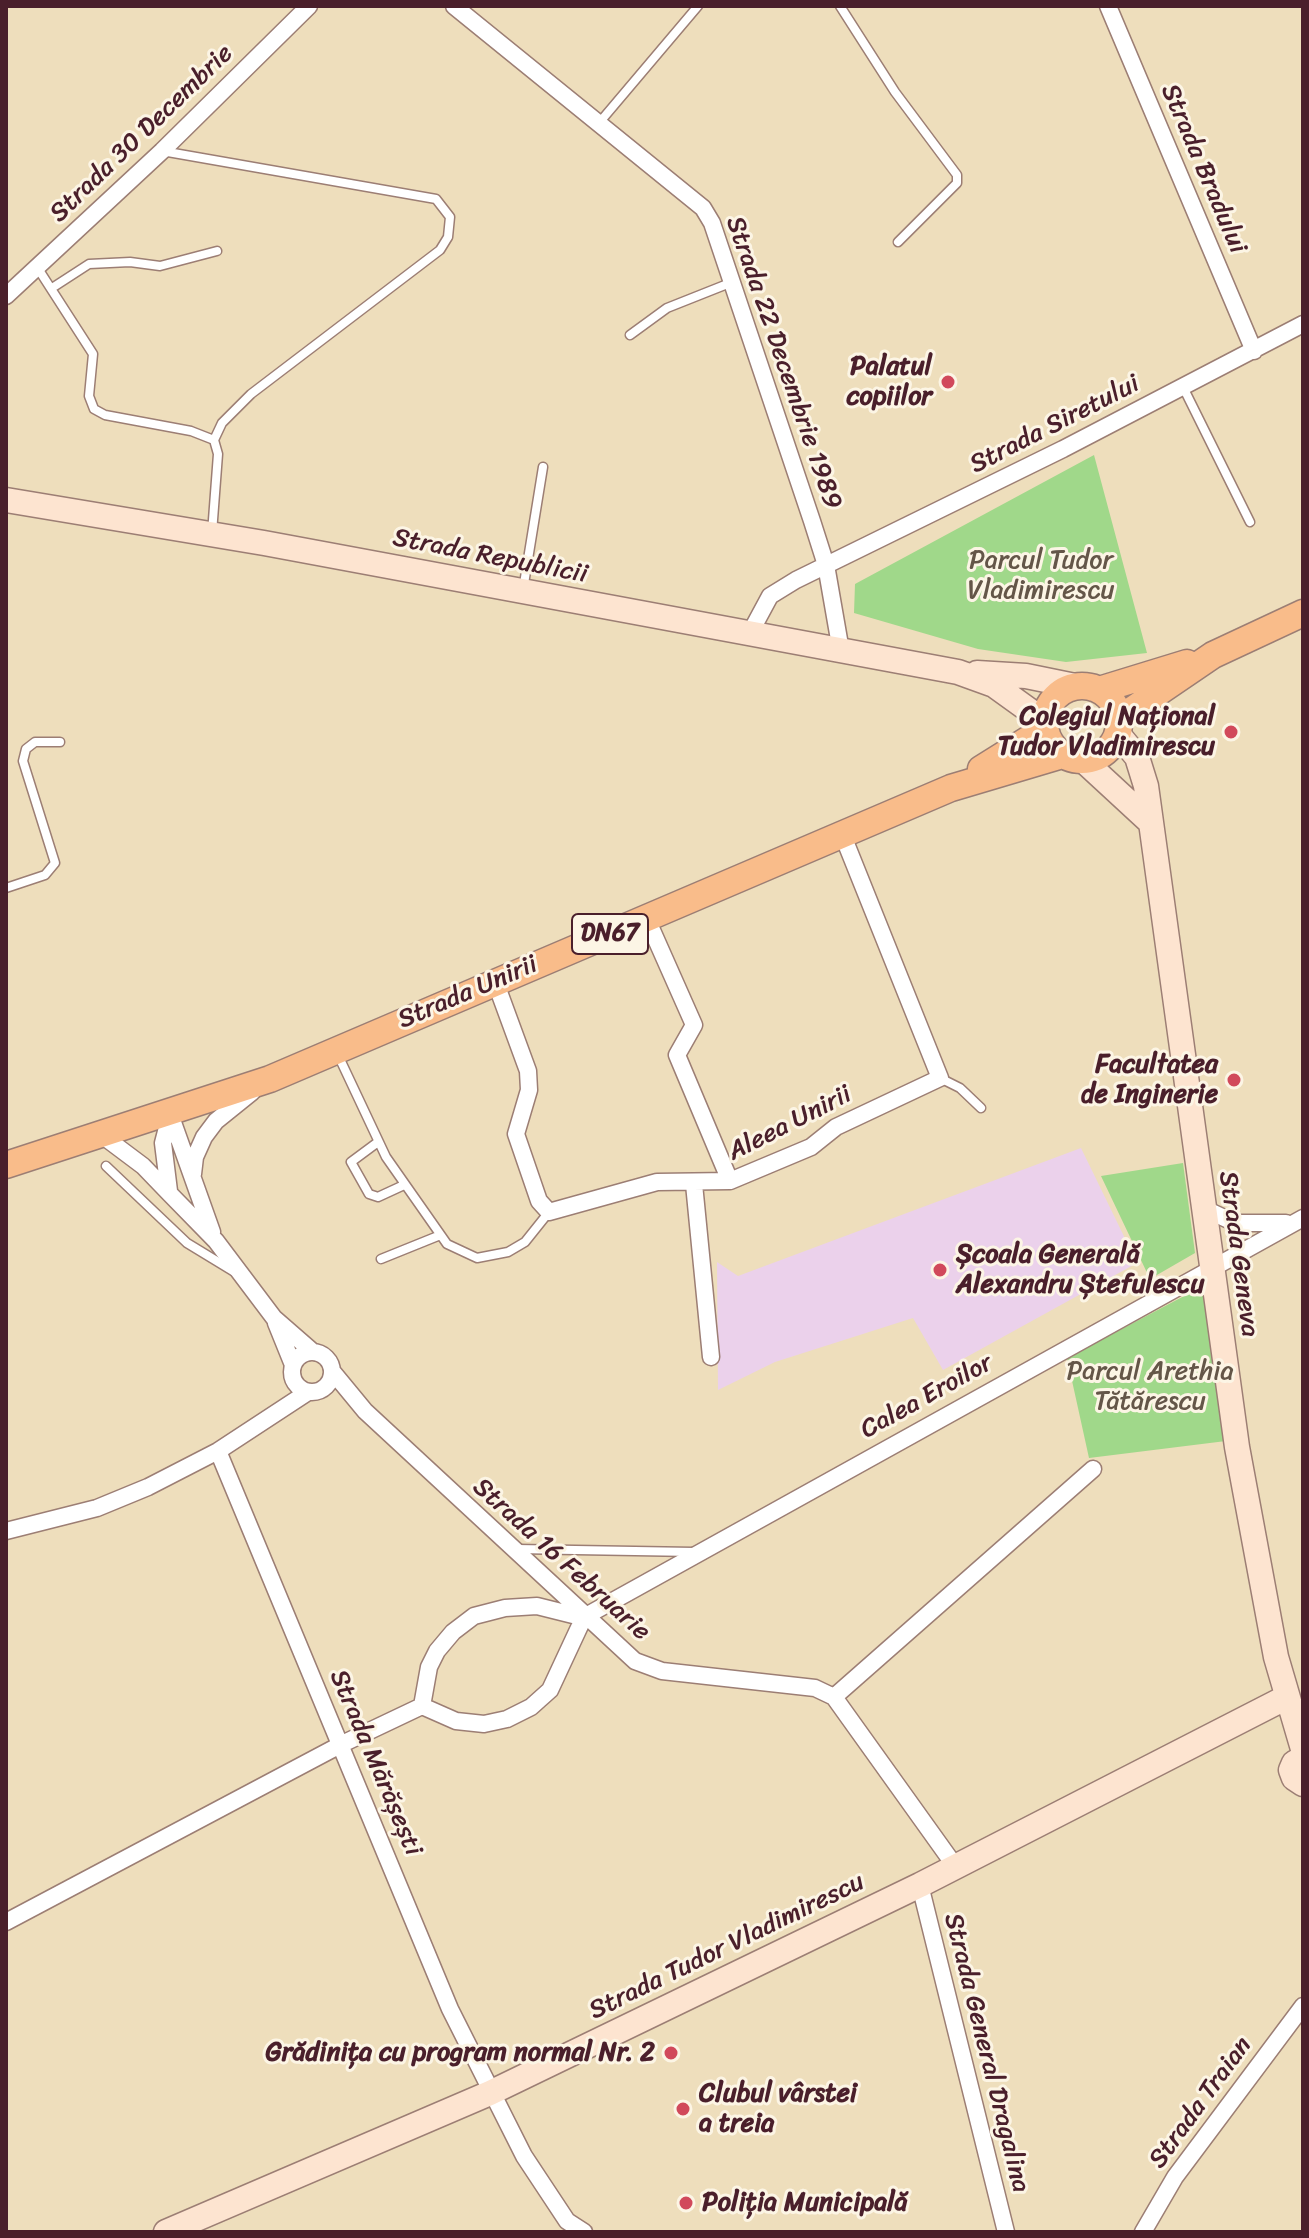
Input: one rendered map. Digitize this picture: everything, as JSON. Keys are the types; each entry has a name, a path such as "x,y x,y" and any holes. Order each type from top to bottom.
{"main road":[{"name":"Strada Republicii","path":"6,500 212,534 963,673 996,672 1087,688"},
{"name":"Strada Unirii","path":"6,1165 103,1136 270,1079 843,836 951,788 1045,725 1054,699 1213,655 1303,613"},
{"name":"Strada Unirii","path":"951,788 1105,752 1118,726 1213,655"},
{"name":"Strada Republicii","path":"963,673 1013,696 1045,725"},
{"path":"1087,688 1109,697 1118,726"},
{"path":"1045,725 1048,739 1149,821"},
{"name":"Strada Geneva","path":"1118,726 1143,769 1237,1447 1294,1694 1301,1766"},
{"name":"Strada Tudor Vladimirescu","path":"166,2232 490,2093 920,1885 1294,1694"}],"street":[{"name":"Strada 30 Decembrie","path":"6,296 162,151 309,6"},
{"name":"Strada 22 Decembrie 1989","path":"454,6 703,208 712,223 826,565 841,651"},
{"name":"Strada Bradului","path":"1108,6 1254,351"},
{"name":"Strada Siretului","path":"826,565 1303,324"},
{"path":"749,635 770,596 826,565"},
{"path":"843,836 940,1078"},
{"path":"647,919 694,1025 677,1055 730,1181"},
{"path":"495,981 528,1071 529,1090 516,1134 539,1201 549,1212"},
{"name":"Aleea Unirii","path":"549,1212 657,1182 694,1184 730,1181 811,1147 836,1127 940,1078"},
{"path":"192,1179 195,1157 204,1137 230,1109 270,1079"},
{"path":"170,1114 216,1241"},
{"path":"169,1193 163,1143 170,1114"},
{"path":"6,1531 97,1508 148,1487 218,1451 307,1388 329,1383 332,1371 326,1358 313,1352 274,1318 216,1241 143,1166 103,1136"},
{"path":"694,1184 711,1357"},
{"name":"Calea Eroilor","path":"1203,1208 1235,1223 1299,1220"},
{"name":"Calea Eroilor","path":"584,1617 695,1552 1299,1220"},
{"path":"274,1318 293,1365 307,1388"},
{"path":"293,1365 301,1356 313,1352"},
{"name":"Strada 16 Februarie","path":"332,1371 365,1411 510,1549 635,1661 648,1667 815,1688 834,1697"},
{"name":"Strada 16 Februarie","path":"307,1388 365,1411"},
{"name":"Strada Mărășești","path":"218,1451 450,2009 524,2156 567,2221 584,2232"},
{"path":"955,1866 834,1697 1093,1469"},
{"path":"6,1922 342,1744 422,1706 456,1721 484,1724 507,1719 531,1707 550,1690 584,1617 537,1606 505,1608 474,1616 453,1632 437,1651 429,1667 422,1706"},
{"name":"Strada General Dragalina","path":"920,1885 1006,2232"},
{"name":"Strada Traian","path":"1143,2232 1175,2177 1303,2006"}],"lane":[{"path":"599,123 698,6"},
{"path":"840,6 895,92 957,175 957,183 898,242"},
{"path":"162,151 436,199 450,217 448,237 440,250 251,394 222,423 214,440 218,454 212,534"},
{"path":"52,288 89,264 130,262 160,266 217,251"},
{"path":"37,267 93,354 89,396 94,409 105,415 191,431 214,440"},
{"path":"630,335 667,308 730,283"},
{"path":"1183,387 1250,522"},
{"path":"522,591 543,467"},
{"path":"6,888 45,875 55,863 23,761 26,749 35,742 60,742"},
{"path":"336,1050 378,1142 438,1236 462,1253 489,1258 525,1242 549,1212"},
{"path":"940,1078 960,1088 981,1108"},
{"path":"378,1142 351,1162 369,1194 378,1197 404,1185"},
{"path":"106,1166 187,1243 241,1276"},
{"path":"381,1259 438,1236"},
{"path":"510,1549 695,1552"}],"shaded area":[{"name":"Școala Generală Alexandru Ștefulescu","path":"1081,1148 1137,1263 943,1370 913,1318 775,1362 718,1390 717,1262 738,1276"}],"green space":[{"name":"Parcul Tudor Vladimirescu","path":"1094,455 1147,653 1066,662 978,649 854,613 855,584"},
{"path":"1183,1163 1195,1253 1150,1279 1101,1176"},
{"name":"Parcul Arethia Tătărescu","path":"1203,1286 1226,1441 1089,1458 1067,1358"}],"place":[{"name":"Palatul copiilor","path":"948,382"},
{"name":"Colegiul Național Tudor Vladimirescu","path":"1231,732"},
{"name":"Facultatea de Inginerie","path":"1234,1080"},
{"name":"Școala Generală Alexandru Ștefulescu","path":"940,1270"},
{"name":"Grădinița cu program normal Nr. 2","path":"671,2053"},
{"name":"Clubul vârstei a treia","path":"683,2109"},
{"name":"Poliția Municipală","path":"686,2203"}]}
